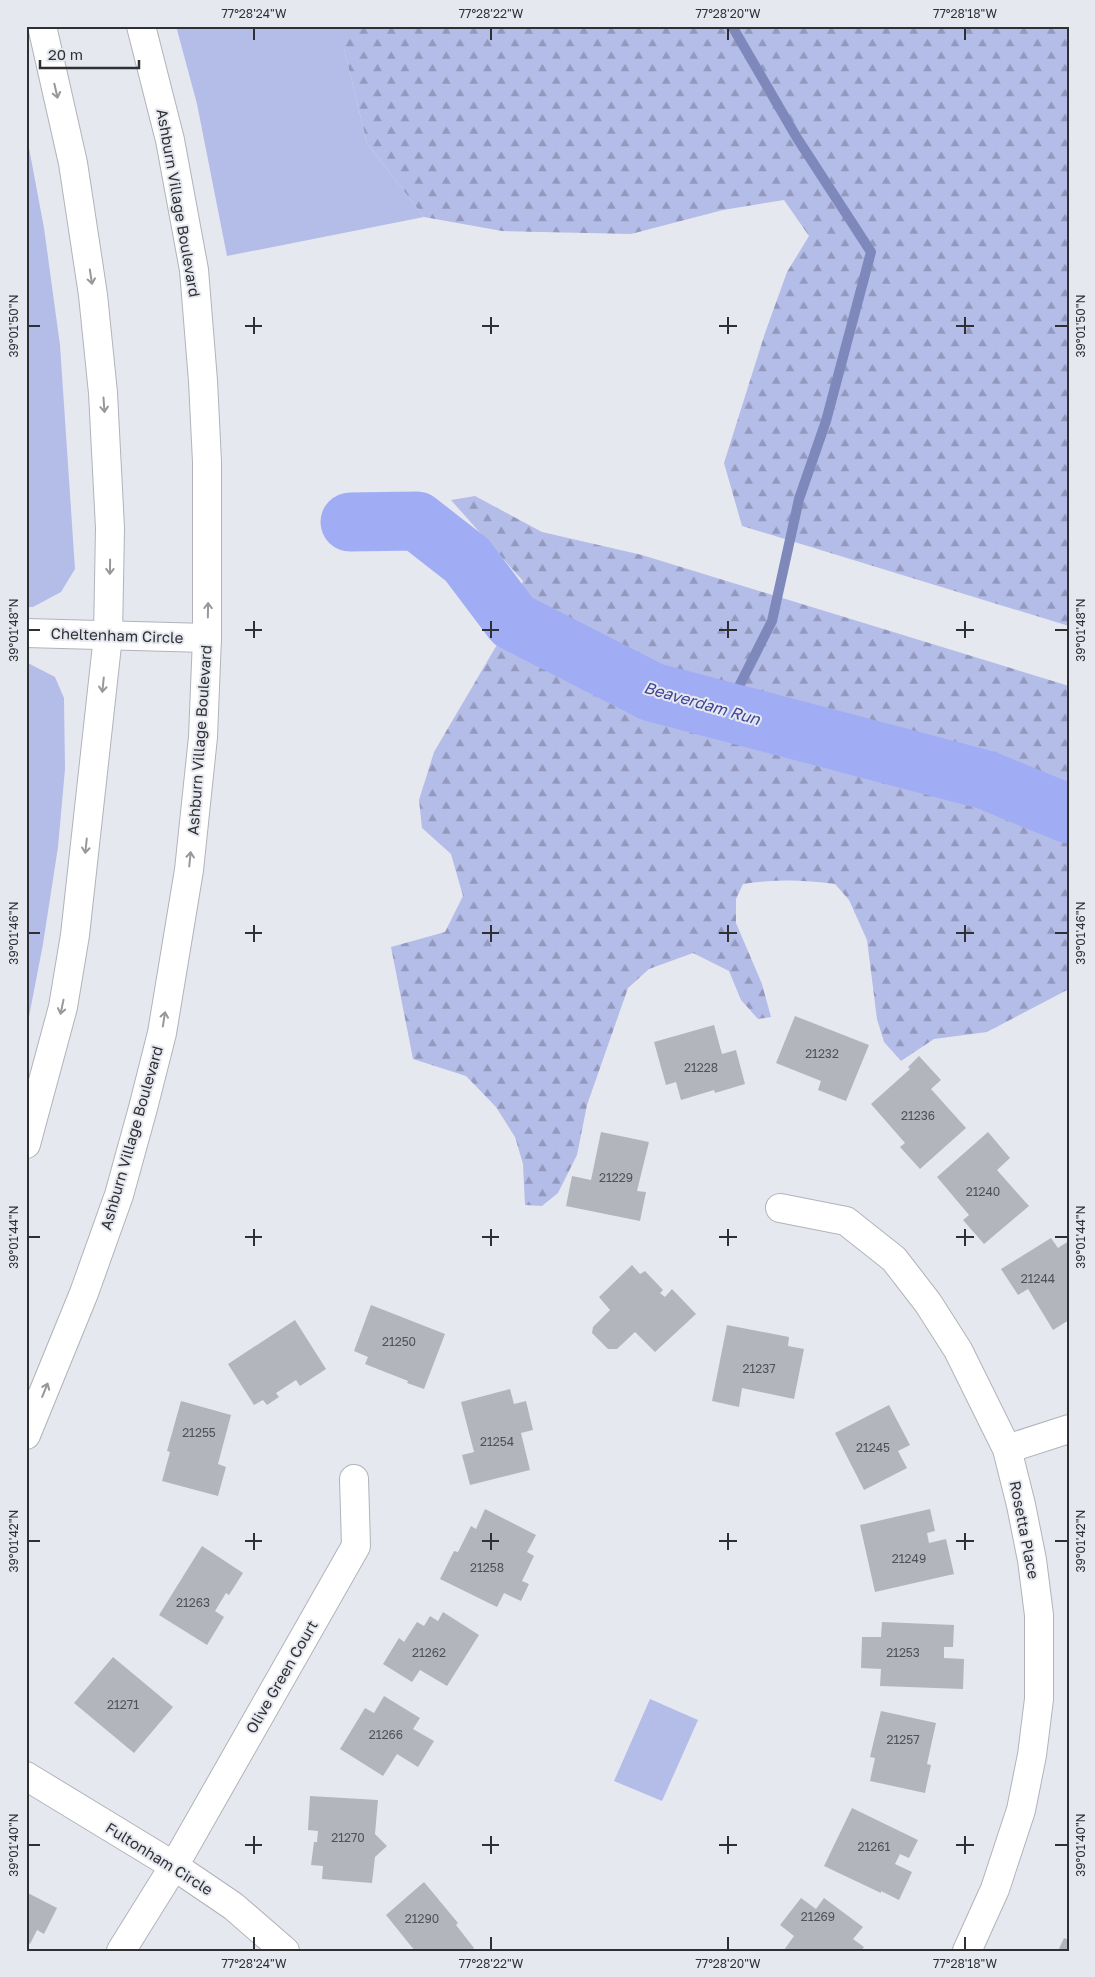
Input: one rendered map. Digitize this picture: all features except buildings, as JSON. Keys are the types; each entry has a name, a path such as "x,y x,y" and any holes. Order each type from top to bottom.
{"main road":[{"path":"26,1144 63,1007 76,935 108,636 110,528 103,393 93,295 73,164 42,26"},
{"name":"Ashburn Village Boulevard","path":"26,1435 84,1293 118,1195 162,1033 189,870 203,737 207,638 207,462 204,381 194,270 170,140 141,26"},
{"name":"Cheltenham Circle","path":"26,633 207,638"},
{"name":"Rosetta Place","path":"780,1208 846,1222 894,1259 928,1303 958,1350 1007,1449 1032,1560 1038,1615 1038,1699 1032,1755 1021,1810 995,1889 967,1951"},
{"path":"1007,1449 1069,1429"},
{"name":"Olive Green Court","path":"121,1951 174,1866 356,1546 354,1479"},
{"name":"Fultonham Circle","path":"26,1776 174,1866 233,1906 285,1951"}],"green space":[{"path":"176,26 344,26 344,49 367,143 424,217 227,256 197,104"},
{"path":"344,26 1069,26 1069,626 742,526 724,463 765,333 787,272 809,236 784,200 723,210 631,234 502,231 424,217 367,143 344,49"},
{"path":"26,132 44,228 60,345 75,569 61,592 33,607 26,607"},
{"path":"475,496 542,532 642,555 1069,686 1069,989 987,1032 934,1039 901,1061 884,1042 877,1019 867,940 849,900 835,884 766,881 743,884 736,899 736,923 762,984 771,1017 758,1019 741,1000 729,971 693,953 649,969 628,988 587,1105 577,1155 558,1193 542,1206 525,1205 523,1164 515,1137 496,1107 466,1076 413,1059 391,947 445,932 463,896 451,854 422,828 419,800 434,752 498,643 523,581 451,500"},
{"path":"26,662 55,677 64,698 65,769 58,847 43,944 26,1032"},
{"path":"650,1699 698,1720 662,1801 614,1781"}],"waterway":[{"path":"726,712 772,621 799,499 826,421 871,252 797,138 732,26"},
{"name":"Beaverdam Run","path":"350,522 417,521 467,560 513,621 652,692 986,780 1069,814"}]}
